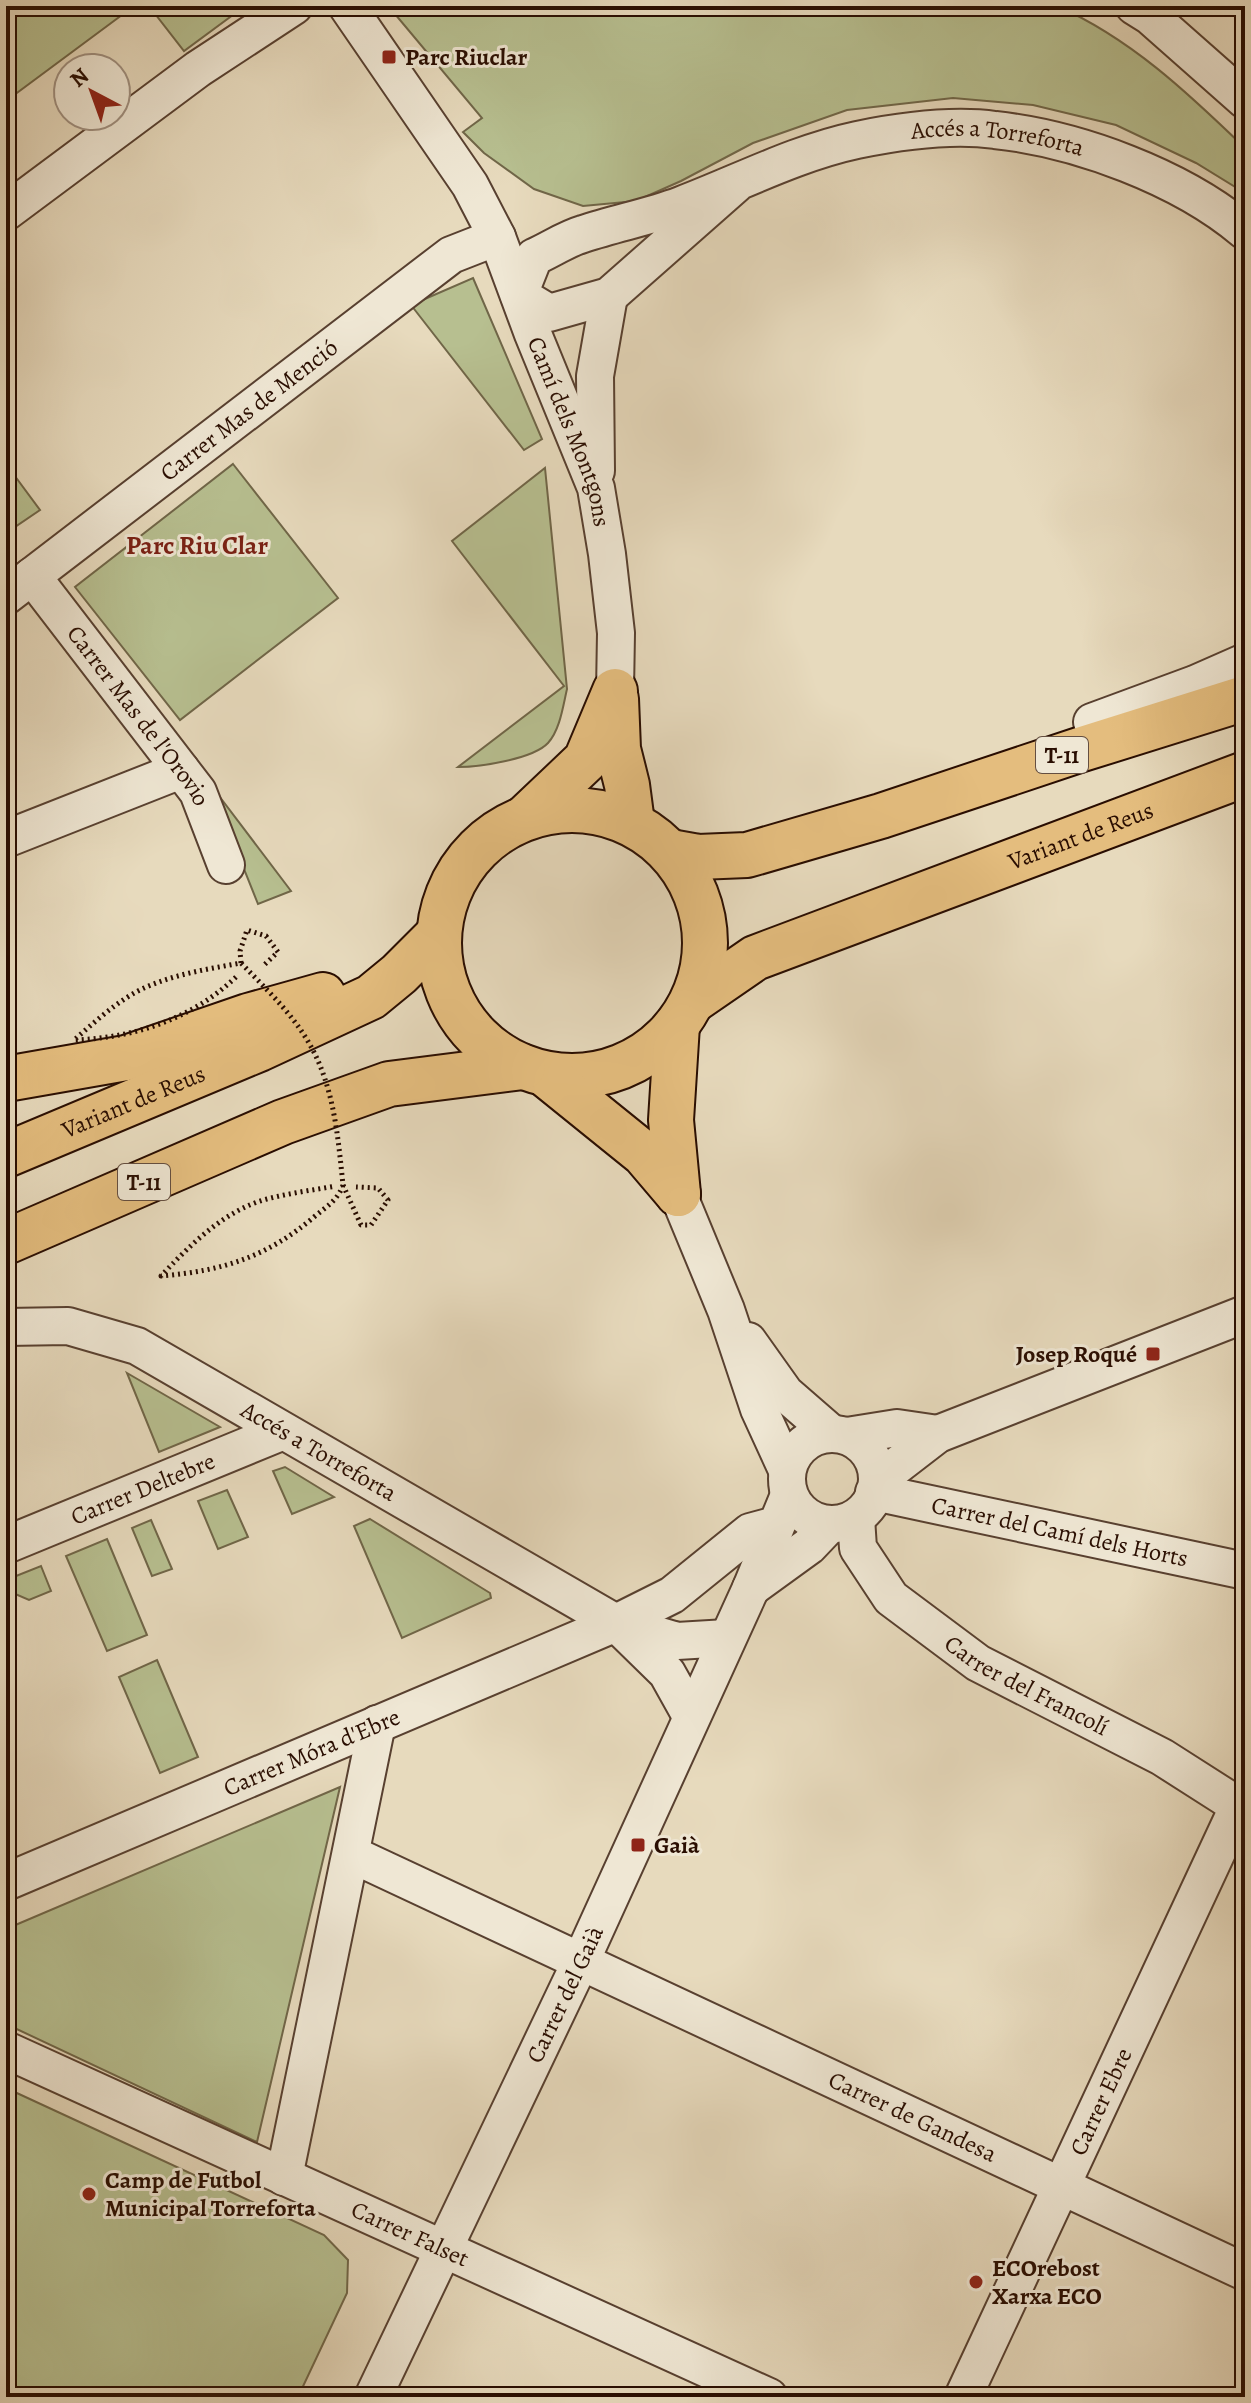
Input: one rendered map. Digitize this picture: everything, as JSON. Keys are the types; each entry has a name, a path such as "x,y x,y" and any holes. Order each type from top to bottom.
{"highway":[{"path":"526,817 586,760 615,691"},
{"path":"615,691 618,749 632,823"},
{"name":"T-11","path":"670,852 698,857 747,855 881,816 1085,736 1245,698"},
{"name":"Variant de Reus","path":"685,1013 755,958 1245,774"},
{"name":"T-11","path":"6,1242 283,1122 389,1084 534,1071 582,1076 618,1069 641,1058 660,1043 685,1013 705,959 702,906 689,877 653,836 632,823 591,810 569,809 526,817 480,847 449,892 437,936 441,967 457,1009 485,1044 534,1071"},
{"name":"T-11","path":"399,974 437,936"},
{"path":"6,1079 126,1058 248,1016 399,974"},
{"name":"Variant de Reus","path":"6,1155 259,1049 371,997 399,974"},
{"path":"678,1194 671,1120 685,1013"},
{"path":"534,1071 644,1154 678,1194"}],"street":[{"path":"6,212 198,69 294,6"},
{"name":"Camí dels Montgons","path":"347,6 470,185 497,237 596,488 616,633 615,691"},
{"path":"1134,6 1150,16 1245,100"},
{"name":"Accés a Torreforta","path":"736,184 609,296 549,313 519,295 534,257 581,234 649,217 789,161 855,141 925,130 995,129 1069,145 1152,174 1229,217 1245,231"},
{"name":"Carrer Mas de Menció","path":"19,586 451,255 497,237"},
{"path":"596,488 595,376 609,296"},
{"name":"Carrer Mas de l'Orovio","path":"19,586 198,792 226,865"},
{"path":"1085,736 1245,662"},
{"path":"6,839 181,770"},
{"path":"678,1194 726,1310 784,1497 812,1520 859,1504 874,1461 863,1446 839,1434 785,1393 726,1310"},
{"path":"784,1497 796,1451 812,1438 897,1428 938,1434 1245,1314"},
{"name":"Accés a Torreforta","path":"6,1327 68,1326 137,1346 616,1623"},
{"name":"Carrer Deltebre","path":"6,1545 281,1432"},
{"name":"Carrer del Gaià","path":"751,1588 809,1546 938,1434"},
{"name":"Carrer del Gaià","path":"373,2397 581,1961 751,1588 784,1497"},
{"name":"Carrer Móra d'Ebre","path":"6,1882 616,1623 672,1595 750,1532 784,1497"},
{"name":"Carrer del Camí dels Horts","path":"859,1504 1245,1571"},
{"name":"Carrer del Francolí","path":"859,1504 858,1548 891,1598 978,1663 1162,1757 1242,1808"},
{"path":"616,1623 677,1641 727,1638"},
{"path":"616,1623 667,1673 691,1716"},
{"path":"284,2177 377,1724"},
{"name":"Carrer Ebre","path":"963,2397 1242,1808"},
{"name":"Carrer de Gandesa","path":"351,1854 1245,2272"},
{"name":"Carrer Falset","path":"6,2050 769,2397"}],"path":[{"path":"263,966 278,952 266,936 247,930 240,951 241,963 286,1010 309,1043 323,1072 335,1118 340,1196 291,1237 243,1261 199,1273 161,1276 190,1244 232,1215 264,1200 339,1186"},
{"path":"236,977 182,1015 144,1031 108,1039 74,1040 142,989 187,973 241,963"},
{"path":"339,1186 361,1225 371,1225 388,1200 378,1188 356,1187"}],"green space":[{"path":"6,6 134,6 72,52 52,52 52,67 6,101"},
{"path":"149,6 245,6 184,51"},
{"path":"385,6 1057,6 1134,50 1180,87 1245,148 1245,193 1196,163 1116,125 1033,105 953,98 847,110 753,143 636,201 583,206 534,189 484,153 463,132 482,118"},
{"path":"473,278 542,439 524,450 411,305"},
{"path":"6,464 40,510 6,533"},
{"path":"233,464 338,598 180,720 75,587"},
{"path":"545,468 567,689 560,718 548,743 531,754 492,764 458,767 564,686 452,541"},
{"path":"210,784 291,891 258,904"},
{"path":"127,1373 220,1427 159,1452"},
{"path":"285,1467 334,1497 292,1514 273,1471"},
{"path":"227,1490 248,1537 218,1549 198,1501"},
{"path":"370,1519 490,1593 491,1598 402,1638 354,1526"},
{"path":"151,1520 172,1569 152,1576 132,1528"},
{"path":"107,1539 147,1635 107,1651 66,1556"},
{"path":"41,1566 51,1591 29,1600 6,1590 6,1580"},
{"path":"157,1660 198,1757 160,1773 119,1677"},
{"path":"340,1787 257,2142 6,2024 6,1929"},
{"name":"Camp de Futbol Municipal Torreforta","path":"6,2088 324,2235 348,2260 347,2293 298,2397 6,2397"}],"place":[{"name":"Parc Riuclar","path":"389,57"},
{"name":"Josep Roqué","path":"1153,1354"},
{"name":"Gaià","path":"638,1845"},
{"name":"Camp de Futbol Municipal Torreforta","path":"89,2194"},
{"name":"ECOrebost Xarxa ECO","path":"976,2282"}],"district":[{"name":"Parc Riu Clar","path":"197,545"}]}
